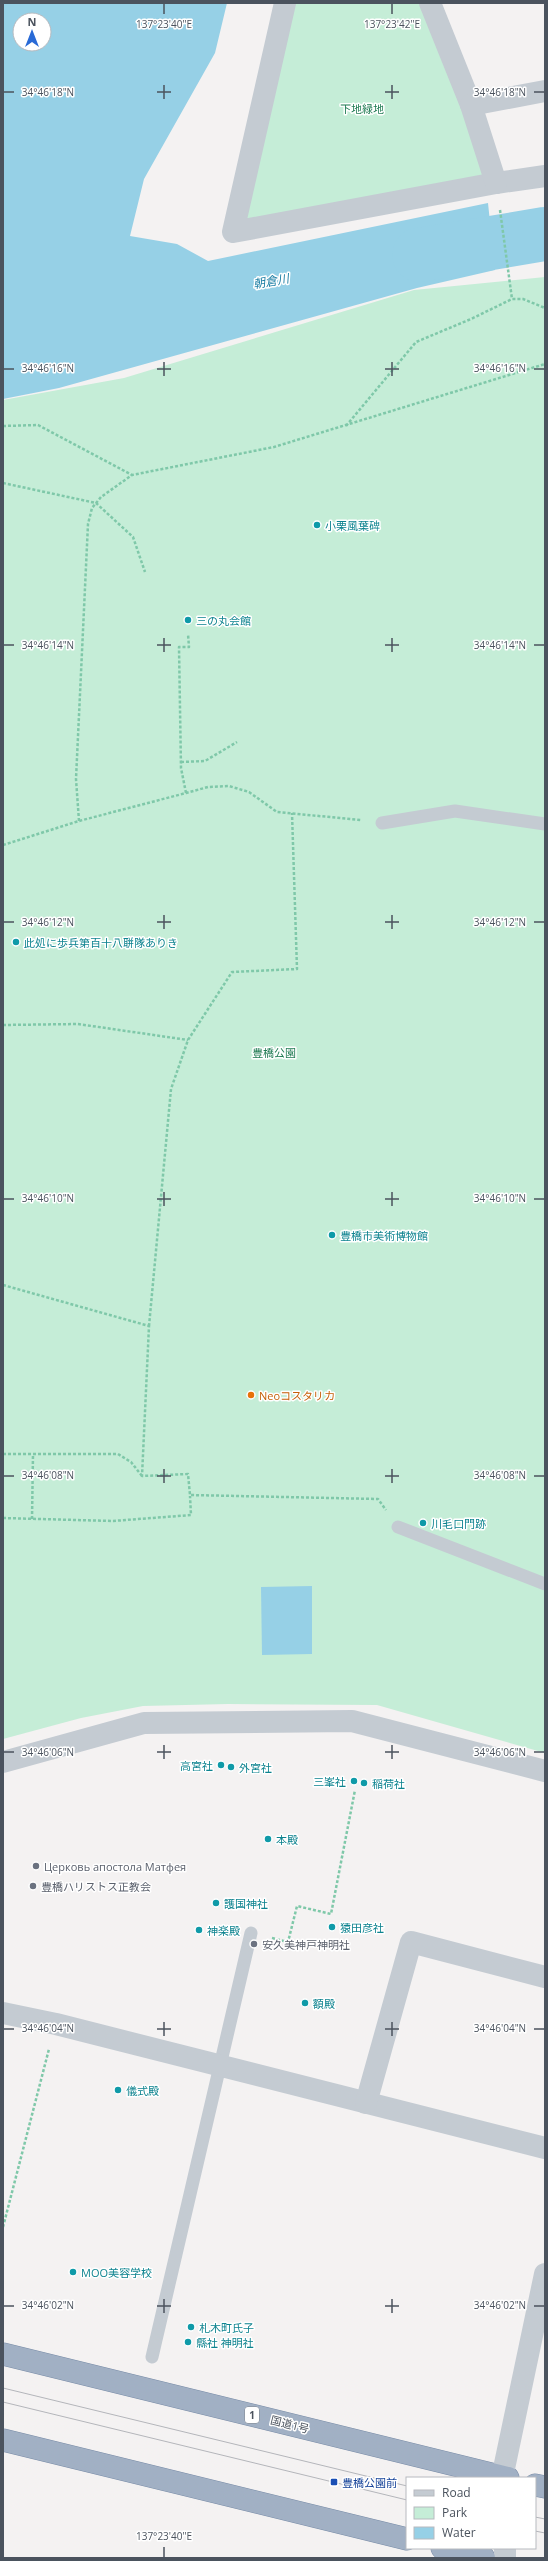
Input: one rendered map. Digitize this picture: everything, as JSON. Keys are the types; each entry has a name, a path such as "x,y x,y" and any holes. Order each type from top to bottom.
{"highway":[{"name":"国道1号","path":"3,2354 499,2477"},
{"path":"3,2440 406,2540"},
{"path":"456,2552 484,2558"}],"street":[{"path":"285,3 233,232 496,182 545,176"},
{"path":"430,3 471,105 496,182"},
{"path":"471,105 545,91"},
{"path":"3,1762 144,1724 352,1721 545,1771"},
{"path":"366,2102 411,1942 545,1978"},
{"path":"3,2013 56,2024 545,2148"},
{"path":"503,2477 545,2274"}],"lane":[{"path":"382,822 455,811 545,824"},
{"path":"398,1527 545,1584"},
{"path":"152,2357 251,1933"}],"path":[{"path":"500,207 512,299"},
{"path":"346,427 416,342 471,320 512,299 523,299 545,308"},
{"path":"79,821 76,779 83,605 88,524 92,508 96,503 132,475 274,448 346,427 545,364"},
{"path":"3,426 38,425 132,475"},
{"path":"3,483 96,503 133,537 145,572"},
{"path":"186,793 181,762 179,647 189,647 188,634"},
{"path":"181,762 204,761 237,742"},
{"path":"3,845 79,821 208,787 229,786 249,792 277,812 382,822"},
{"path":"142,1476 149,1326 171,1089 188,1040 232,972 297,969 292,813"},
{"path":"3,1025 78,1024 188,1040"},
{"path":"3,1286 149,1326"},
{"path":"3,1454 118,1454 131,1462 142,1476"},
{"path":"32,1519 33,1454"},
{"path":"3,1518 113,1521 190,1515 188,1474 142,1476"},
{"path":"190,1495 378,1499 398,1527"},
{"path":"251,1933 288,1942 297,1906 331,1914 355,1790"},
{"path":"3,2227 56,2024"}],"green space":[{"name":"下地緑地","path":"285,3 426,3 496,183 233,232"},
{"name":"豊橋公園","path":"545,277 545,1753 377,1705 228,1704 143,1706 81,1718 3,1739 3,400 124,378 414,290"}],"water":[{"path":"3,3 227,3 215,53 144,179 130,236 177,244 208,261 488,203 495,270 417,288 59,388 3,399"},
{"path":"312,1586 312,1654 262,1655 261,1587"}],"waterway":[{"name":"朝倉川","path":"419,255 545,234"}],"tram line":[{"path":"3,2388 406,2486"},
{"path":"3,2402 406,2500"},
{"path":"536,2517 545,2519"},
{"path":"536,2531 545,2533"}],"place":[{"name":"小栗風葉碑","path":"317,525"},
{"name":"三の丸会館","path":"188,620"},
{"name":"此処に歩兵第百十八聠隊ありき","path":"16,942"},
{"name":"豊橋市美術博物館","path":"332,1235"},
{"name":"Neoコスタリカ","path":"251,1395"},
{"name":"川毛口門跡","path":"423,1523"},
{"name":"高宮社","path":"221,1765"},
{"name":"外宮社","path":"231,1767"},
{"name":"三峯社","path":"354,1781"},
{"name":"稲荷社","path":"364,1783"},
{"name":"本殿","path":"268,1839"},
{"name":"Церковь апостола Матфея","path":"36,1866"},
{"name":"豊橋ハリストス正教会","path":"33,1886"},
{"name":"護国神社","path":"216,1903"},
{"name":"猿田彦社","path":"332,1927"},
{"name":"神楽殿","path":"199,1930"},
{"name":"安久美神戸神明社","path":"254,1944"},
{"name":"額殿","path":"305,2003"},
{"name":"儀式殿","path":"118,2090"},
{"name":"MOO美容学校","path":"73,2272"},
{"name":"札木町氏子","path":"191,2327"},
{"name":"縣社 神明社","path":"188,2342"},
{"name":"豊橋公園前","path":"334,2482"}]}
